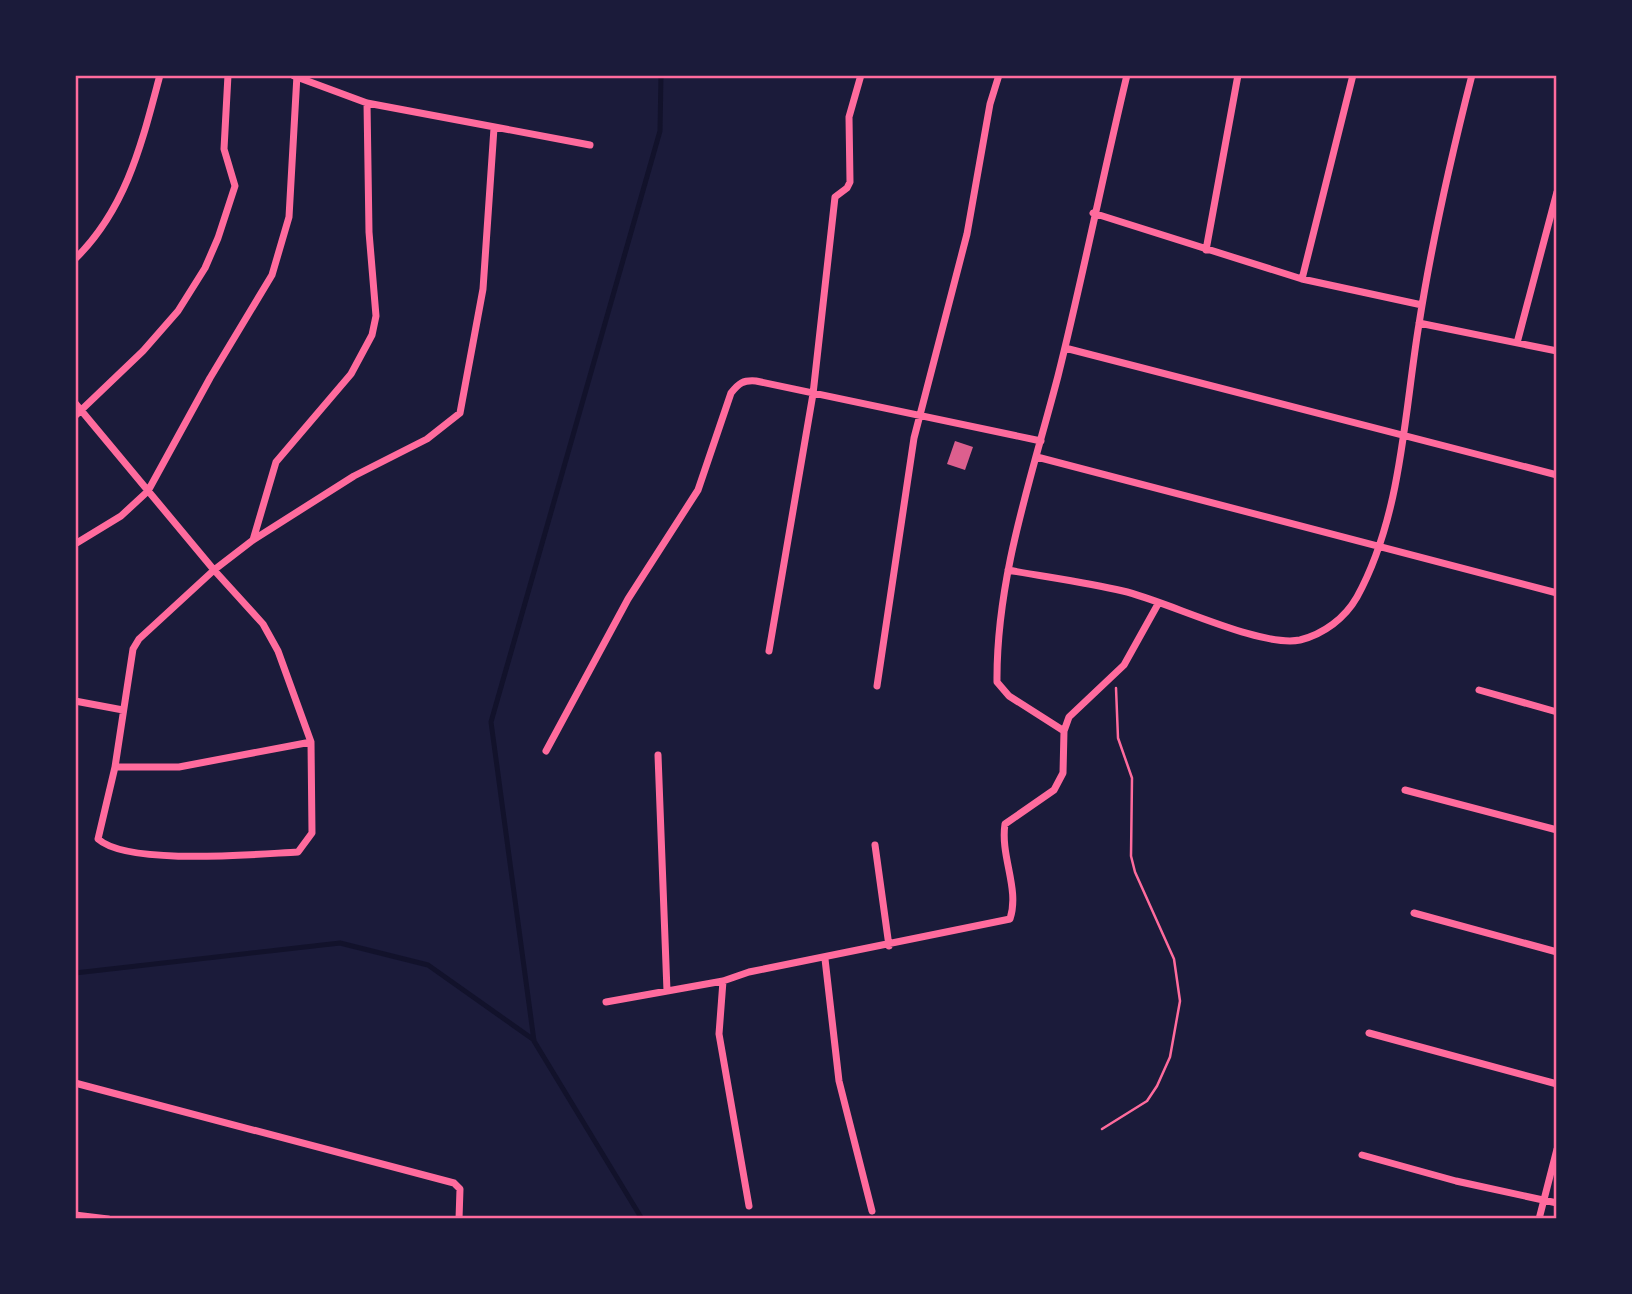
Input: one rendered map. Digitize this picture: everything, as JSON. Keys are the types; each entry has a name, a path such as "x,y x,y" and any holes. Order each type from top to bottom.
{"street":[{"path":"75,259 109,218 128,184 160,75"},
{"path":"78,413 144,351 178,312 205,268 219,238 236,186 224,149 228,75"},
{"path":"769,651 813,394 828,236 835,197 849,186 849,117 862,75"},
{"path":"877,686 919,418 967,234 990,104 999,75"},
{"path":"1064,732 1009,696 997,682 997,638 1008,570 1065,348 1093,213 1126,75"},
{"path":"1206,250 1238,75"},
{"path":"1302,279 1353,75"},
{"path":"1008,570 1124,591 1270,641 1300,640 1331,628 1343,616 1357,598 1381,545 1403,437 1422,305 1472,75"},
{"path":"75,544 121,516 148,491 210,378 272,275 289,217 296,76 367,103 590,145"},
{"path":"253,540 276,462 351,374 372,335 376,316 369,232 367,103"},
{"path":"75,403 78,413 214,570 263,624 278,651 311,742 312,833 298,852 184,856 103,844 97,833 115,767 136,643 214,570 253,540 354,476 428,439 460,413 483,289 494,128"},
{"path":"1517,343 1557,192"},
{"path":"1093,213 1302,279 1422,305"},
{"path":"1419,323 1557,351"},
{"path":"1065,348 1557,475"},
{"path":"546,751 628,599 698,490 731,393 745,380 1041,442"},
{"path":"1037,457 1557,593"},
{"path":"606,1002 723,981 749,972 825,959 1010,919 1014,907 1004,841 1005,824 1054,790 1063,773 1064,732 1075,709 1124,666 1158,604"},
{"path":"1479,690 1557,712"},
{"path":"75,701 123,710"},
{"path":"115,767 179,766 311,742"},
{"path":"658,755 667,991"},
{"path":"1405,789 1557,830"},
{"path":"874,845 889,946"},
{"path":"1414,913 1557,952"},
{"path":"825,959 839,1081 872,1211"},
{"path":"723,981 719,1034 749,1206"},
{"path":"1368,1033 1557,1084"},
{"path":"75,1083 454,1183 460,1189 460,1219"},
{"path":"1539,1219 1557,1149"},
{"path":"1362,1155 1456,1181 1557,1203"},
{"path":"75,1215 108,1219"}],"path":[{"path":"1102,1129 1147,1101 1157,1086 1170,1057 1180,1001 1174,959 1135,872 1131,856 1132,778 1118,738 1116,688 1124,666"}],"building":[{"path":"955,441 973,447 965,470 947,464"}],"waterway":[{"path":"642,1219 534,1041 491,722 660,131 661,75"},
{"path":"75,973 340,943 428,965 534,1040"}]}
